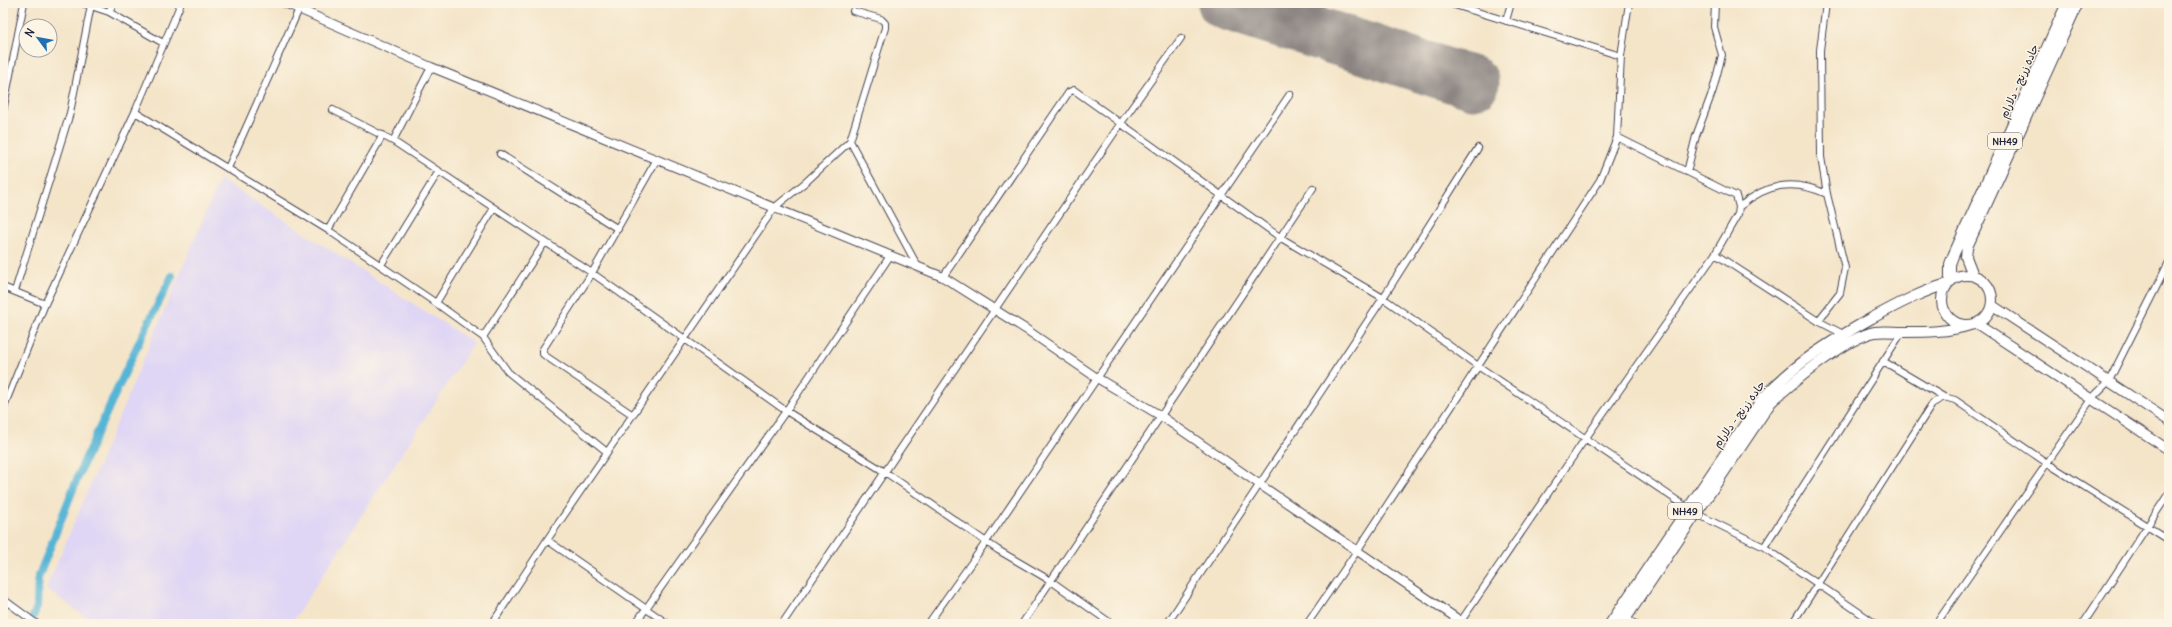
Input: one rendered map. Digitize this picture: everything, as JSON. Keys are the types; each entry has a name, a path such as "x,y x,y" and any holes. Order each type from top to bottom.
{"highway":[{"name":"جاده زرنج - دلارام","path":"1610,624 1762,399 1789,371 1843,334 1908,299 1949,282 1950,264 1953,256 2067,3"},
{"name":"جاده زرنج - دلارام","path":"1973,275 1966,257 1967,247 2078,3"},
{"name":"NH49","path":"1973,324 1955,322 1945,312 1942,297 1949,282 1957,276 1973,275 1986,283 1992,297 1992,305"},
{"path":"1973,324 1989,312 1992,305"},
{"name":"جاده زرنج - دلارام","path":"1624,621 1771,402 1786,389 1828,357 1861,337 1876,332 1950,331 1973,324"}],"main road":[{"path":"1992,305 2169,421"},
{"path":"1973,324 2092,398 2169,450"}],"street":[{"path":"3,111 24,3"},
{"path":"82,3 109,12 163,43"},
{"path":"109,12 113,3"},
{"path":"3,409 45,304 135,112 181,3"},
{"path":"285,3 431,67 657,158 943,277 995,309 1097,378 1161,416 1462,623 1585,439 1715,254 1738,214 1739,207 1736,196 1617,137"},
{"path":"1448,3 1621,56"},
{"path":"1506,21 1511,3"},
{"path":"1307,624 1357,551 1600,180 1617,137 1621,56 1629,3"},
{"path":"1687,172 1696,136 1713,90 1722,55 1714,27 1715,3"},
{"path":"1818,321 1840,293 1845,268 1827,194 1821,157 1820,65 1826,3"},
{"path":"15,291 70,113 91,5"},
{"path":"228,168 299,9"},
{"path":"492,624 547,540 775,207 807,181 850,141 884,28 884,23 881,19 853,11"},
{"path":"782,624 995,309 1181,38"},
{"path":"393,141 431,67"},
{"path":"943,277 1072,89 1222,194 1281,238 1383,298 1478,366 1697,514 1764,547 1818,586 1876,624"},
{"path":"928,624 986,542 1290,94"},
{"path":"333,110 393,141 439,171 592,273 786,411 885,472 986,542 1051,581 1112,624"},
{"path":"135,112 328,230 436,303 483,337 508,372 607,452"},
{"path":"328,230 383,136"},
{"path":"850,141 918,267"},
{"path":"1167,624 1383,298 1478,148"},
{"path":"500,154 618,229"},
{"path":"633,415 543,354 543,349 592,273 657,158"},
{"path":"381,265 439,171"},
{"path":"1739,207 1753,195 1769,188 1788,185 1801,185 1827,194"},
{"path":"1022,624 1313,188"},
{"path":"436,303 494,208"},
{"path":"483,337 545,242"},
{"path":"1715,254 1818,321 1843,334"},
{"path":"635,624 786,411 890,256"},
{"path":"1936,624 2092,398 2109,381 2169,262"},
{"path":"3,287 45,304"},
{"path":"1764,547 1902,332"},
{"path":"1883,361 1944,397 1955,400 2047,463 2169,540"},
{"path":"1792,624 1818,586 1933,403 1944,397"},
{"path":"2083,624 2169,493"},
{"path":"547,540 668,624"},
{"path":"3,599 37,624"},
{"path":"1624,621 1635,624"}],"shaded area":[{"path":"220,179 474,343 291,624 96,624 46,589"}],"waterway":[{"path":"30,624 37,607 38,578 83,464 139,342 172,276"}],"runway":[{"path":"1224,3 1473,83"}]}
